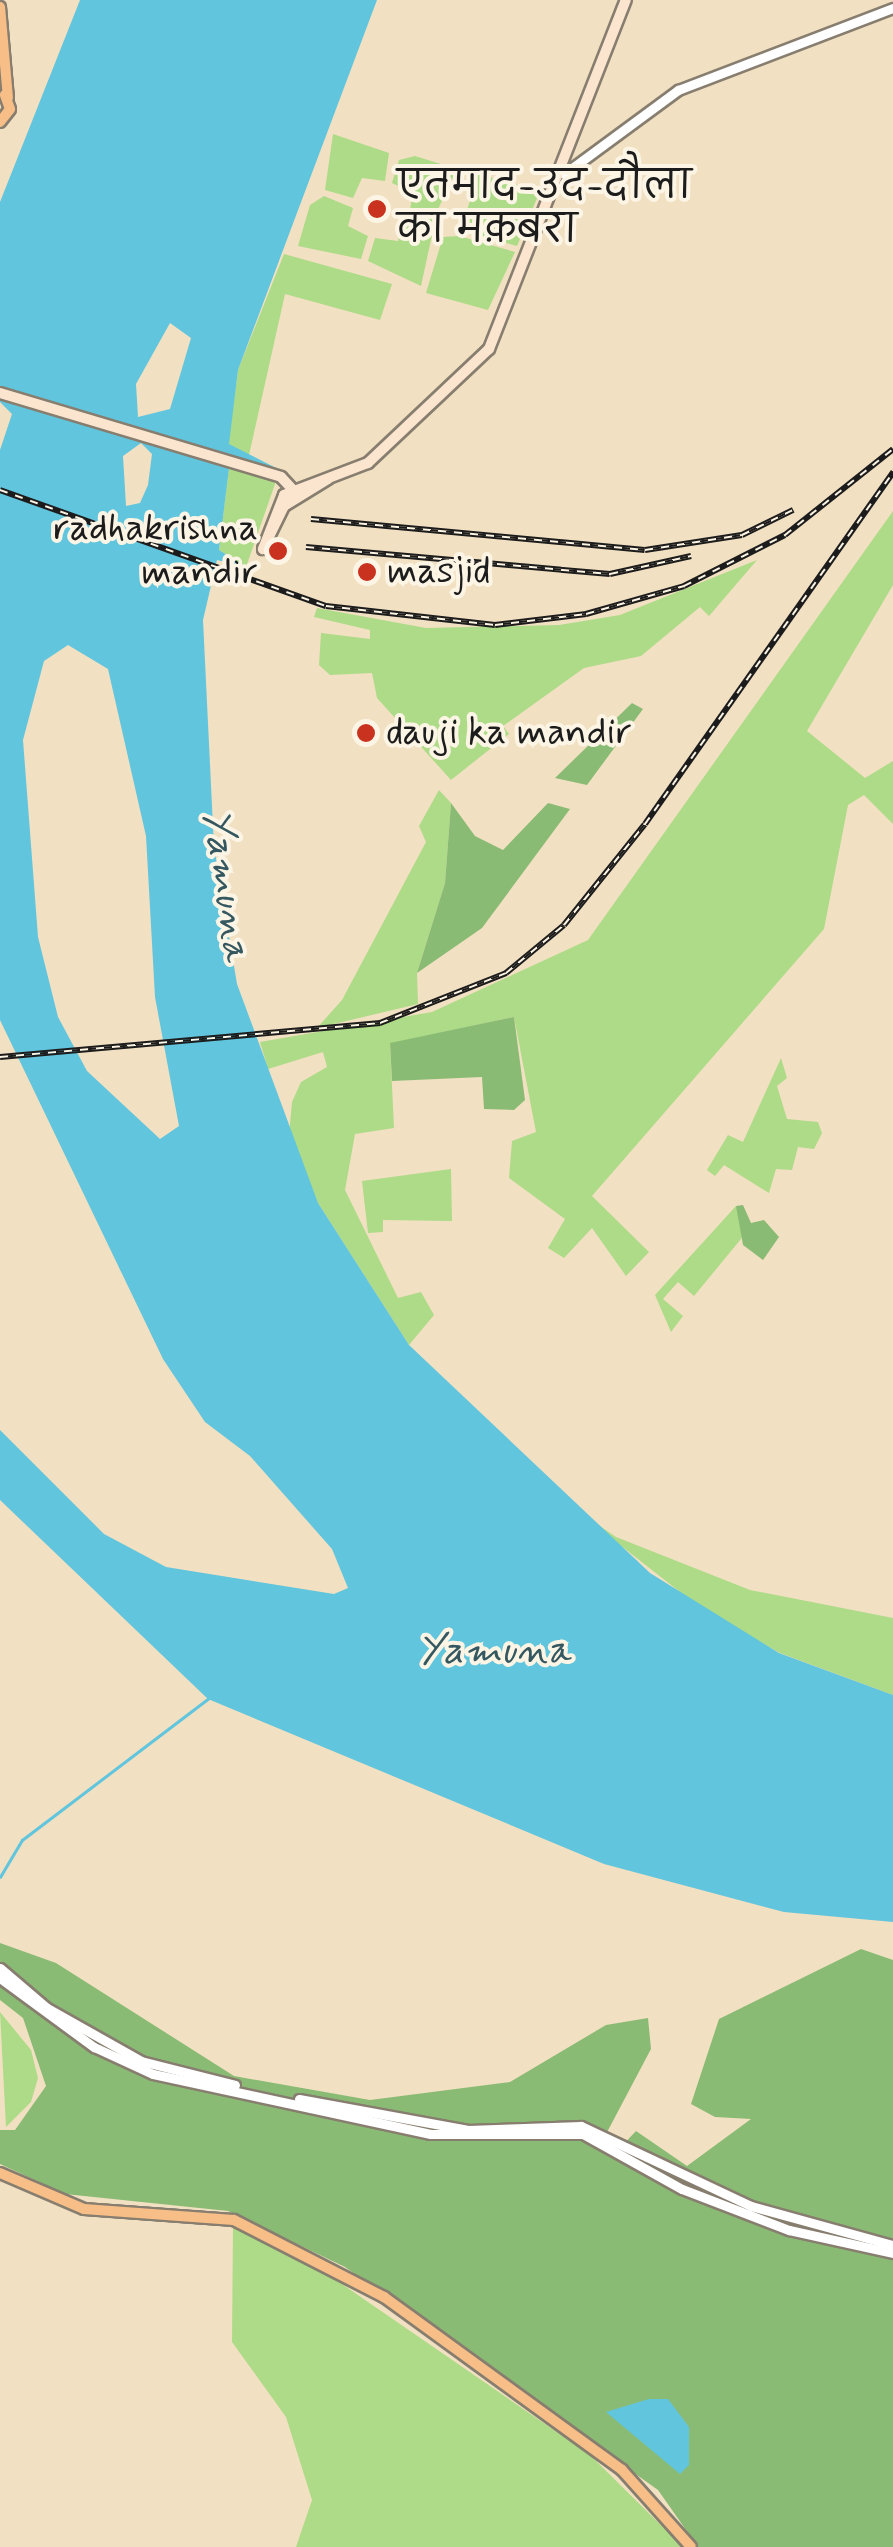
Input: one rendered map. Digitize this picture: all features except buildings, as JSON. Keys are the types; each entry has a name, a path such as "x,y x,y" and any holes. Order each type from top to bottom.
{"main road":[{"path":"276,516 296,492 368,463 464,378 504,317 630,0"},
{"path":"504,317 630,0"},
{"path":"0,7 4,95 1,122"},
{"path":"0,392 280,477 296,492"},
{"path":"0,2173 84,2209 234,2220 384,2297 622,2470 691,2547"}],"street":[{"path":"564,174 695,81 893,8"},
{"path":"0,1968 71,2024 159,2066 453,2128 581,2126 780,2217 893,2244"},
{"path":"0,1978 94,2048 153,2074 431,2134 584,2134 682,2189 816,2238 893,2253"}],"green space":[{"path":"333,134 389,153 385,181 362,178 353,198 325,190"},
{"path":"415,156 457,169 432,222 409,215 413,193 392,183 399,160"},
{"path":"478,174 540,191 517,246 461,230"},
{"path":"324,196 353,208 348,226 368,236 361,259 298,246 310,205"},
{"path":"403,223 432,235 421,286 368,261 375,238 398,241"},
{"path":"459,236 515,252 488,310 426,293 443,237"},
{"path":"284,254 392,284 380,320 285,294 249,455 228,445 238,370"},
{"path":"230,459 270,470 275,484 246,567 219,550"},
{"path":"893,511 893,585 807,731 865,778 893,761 893,824 864,795 848,805 824,929 592,1196 649,1252 626,1276 592,1228 564,1258 548,1248 565,1219 509,1178 512,1141 536,1132 514,1017 390,1044 394,1128 355,1134 345,1190 398,1298 421,1292 434,1315 409,1345 318,1203 289,1135 292,1102 301,1082 327,1067 323,1052 268,1069 260,1042 432,1012 588,940"},
{"path":"757,560 709,616 700,607 641,656 584,668 503,726 509,734 451,780 377,698 372,673 330,675 319,665 321,633 370,639 370,630 314,617 317,608 426,628 559,625 620,615"},
{"path":"632,703 643,709 587,785 555,778"},
{"path":"439,790 451,803 445,883 417,973 418,1004 317,1028 342,1000 426,842 419,826"},
{"path":"451,803 475,836 503,850 548,803 570,809 482,928 417,973 445,883"},
{"path":"514,1017 525,1100 514,1110 484,1109 482,1077 392,1081 390,1043"},
{"path":"781,1058 787,1078 777,1086 787,1119 818,1122 822,1133 814,1149 798,1147 792,1170 776,1169 769,1193 724,1165 715,1176 707,1170 728,1135 743,1142"},
{"path":"451,1169 452,1221 383,1220 383,1232 368,1233 362,1181"},
{"path":"743,1205 751,1223 764,1220 779,1237 763,1260 743,1245 736,1206"},
{"path":"736,1206 746,1225 741,1239 694,1296 678,1282 663,1299 683,1316 671,1332 655,1295"},
{"path":"569,1505 616,1537 750,1590 893,1618 893,1695 780,1653 703,1610"},
{"path":"0,1943 56,1963 234,2076 370,2100 510,2082 606,2025 648,2018 651,2049 605,2136 619,2149 636,2131 687,2166 751,2119 715,2117 691,2104 719,2019 861,1949 893,1960 893,2547 698,2547 658,2490 345,2267 228,2211 65,2194 0,2164 0,2130 15,2130 46,2086 23,2018 0,2000"},
{"path":"0,2012 31,2050 38,2078 31,2102 6,2127"},
{"path":"233,2225 310,2262 590,2455 683,2547 296,2547 312,2500 286,2417 232,2342"}],"water":[{"name":"Yamuna","path":"80,0 377,0 238,370 229,444 280,470 230,460 219,550 246,567 217,560 203,620 214,847 237,984 318,1203 409,1345 650,1573 779,1653 893,1695 893,1922 784,1912 604,1864 208,1699 0,1500 0,1430 104,1534 166,1567 334,1594 348,1588 332,1549 250,1456 205,1422 163,1359 0,1020 0,450 12,414 0,402 0,202","holes":["170,323 191,338 170,409 138,417 136,384","141,443 152,454 148,485 140,503 126,506 123,456","68,645 108,669 146,836 155,997 179,1126 160,1139 87,1071 58,1017 38,937 23,740 44,661"]},
{"path":"649,2399 668,2399 689,2427 689,2465 680,2474 606,2412"}],"waterway":[{"path":"0,1877 22,1840 209,1698"}],"railway":[{"path":"0,490 326,606 495,625 586,614 684,586 785,535 893,449"},
{"path":"0,1057 380,1023 506,973 564,925 645,824 893,472"},
{"path":"311,519 645,550 742,535 793,510"},
{"path":"306,547 610,574 691,556"}],"place":[{"name":"एतमाद-उद-दौला का मक़बरा","path":"377,209"},
{"name":"radhakrishna mandir","path":"278,551"},
{"name":"masjid","path":"367,572"},
{"name":"dauji ka mandir","path":"366,733"}]}
